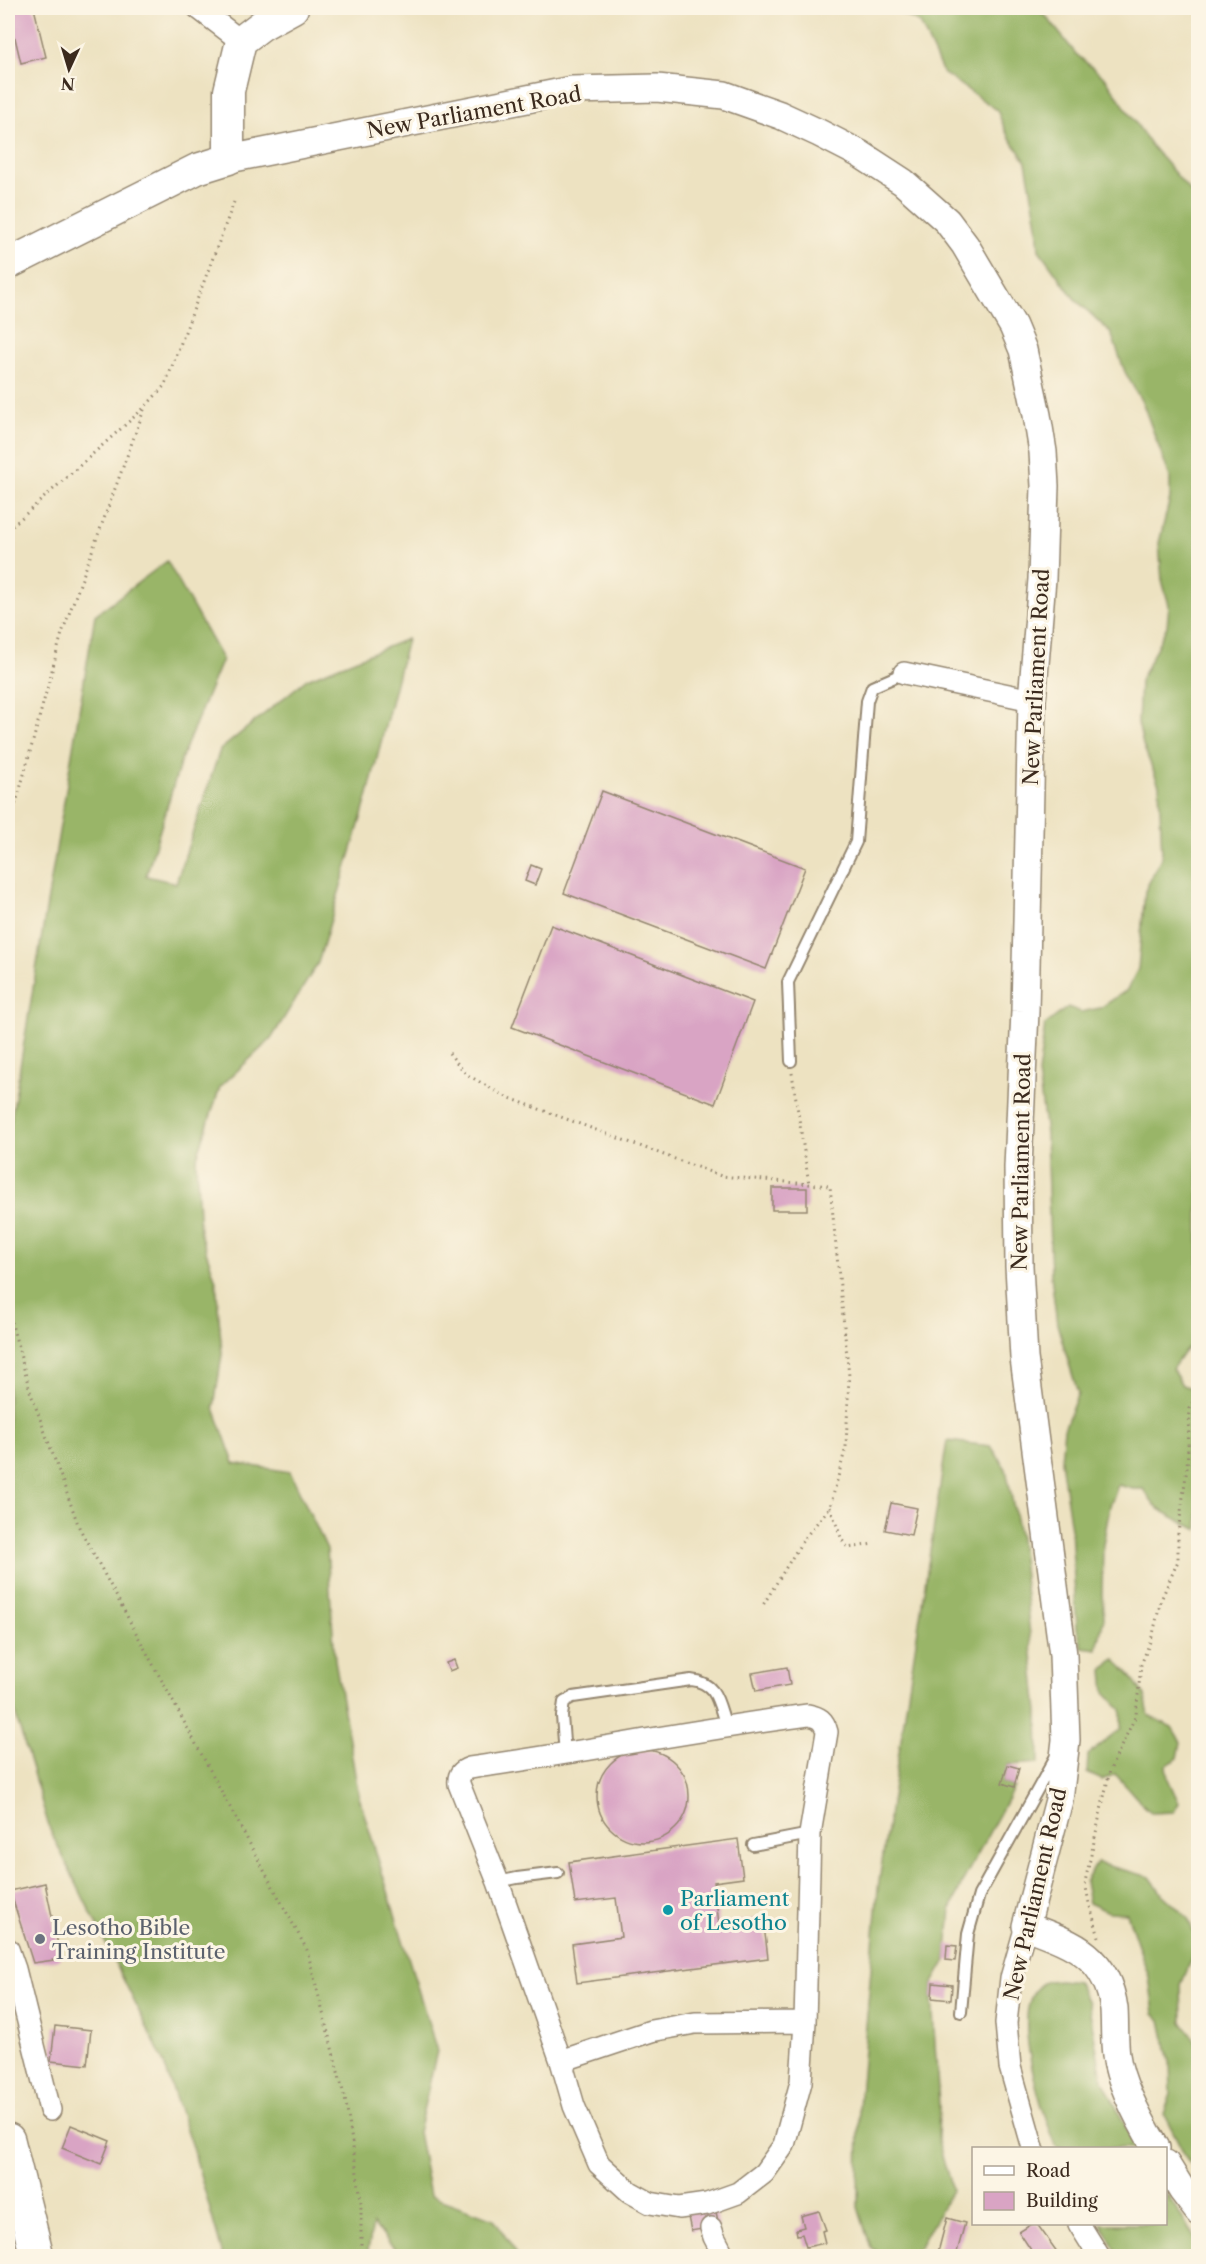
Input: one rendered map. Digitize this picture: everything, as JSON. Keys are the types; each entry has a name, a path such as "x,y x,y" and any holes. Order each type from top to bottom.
{"highway":[{"path":"8,2140 37,2256"}],"main road":[{"path":"229,159 229,91 241,41 262,24 293,8"},
{"name":"New Parliament Road","path":"8,264 197,169 229,159"}],"street":[{"path":"198,8 241,41"},
{"name":"New Parliament Road","path":"229,159 572,90 657,88 724,95 760,107 849,149 903,182 947,221 966,245 1013,326 1023,350 1043,452 1045,486 1042,579 1032,700 1018,1145 1019,1266 1024,1359 1063,1655 1066,1740 1059,1800 1011,1978 1006,2023 1010,2067 1033,2147"},
{"path":"904,673 1032,700"},
{"path":"710,2219 764,2173 784,2145 801,2082 805,2022 810,1834 827,1731 825,1722 818,1717 808,1715 726,1726 470,1768 462,1771 458,1778 498,1882 561,2061 574,2106 599,2164 630,2192 650,2203 679,2208 710,2219 724,2256"},
{"path":"1026,1926 1072,1943 1091,1958 1105,1978 1114,2007 1116,2057 1126,2088 1155,2147"},
{"path":"8,1948 50,2110"},
{"path":"561,2061 651,2031 695,2023 805,2022"},
{"path":"1167,2166 1198,2211"},
{"path":"1080,2225 1099,2256"}],"lane":[{"path":"791,1061 788,982 856,842 867,701 872,687 904,673"},
{"path":"565,1754 563,1709 564,1702 573,1697 691,1680 703,1682 713,1689 726,1726"},
{"path":"961,2012 968,1934 979,1895 1066,1740"},
{"path":"753,1845 810,1834"},
{"path":"498,1882 558,1873"}],"path":[{"path":"1195,8 1198,14"},
{"path":"8,530 145,407 165,385 234,202"},
{"path":"8,827 62,633 145,407"},
{"path":"449,1053 466,1074 504,1096 721,1176 830,1186 849,1376 846,1447 830,1507 803,1540 763,1605"},
{"path":"791,1061 809,1184"},
{"path":"8,1310 30,1391 79,1527 307,1950 346,2103 361,2199 361,2256"},
{"path":"1091,1958 1100,1944 1099,1931 1089,1903 1085,1882 1110,1770 1136,1715 1141,1665 1153,1634 1161,1600 1178,1561 1178,1533 1187,1468 1190,1408 1198,1391"},
{"path":"830,1507 842,1540 848,1548 874,1544"}],"green space":[{"path":"892,8 1034,8 1046,16 1076,54 1106,79 1150,144 1195,197 1198,210 1198,1338 1172,1369 1182,1385 1198,1390 1198,1530 1158,1509 1143,1489 1118,1485 1110,1506 1103,1545 1104,1618 1097,1649 1082,1647 1077,1628 1071,1529 1061,1461 1064,1429 1078,1393 1057,1324 1051,1275 1046,1134 1038,1074 1045,1025 1068,1007 1081,1012 1100,1008 1127,990 1138,969 1145,891 1162,856 1159,785 1143,745 1138,723 1140,681 1167,626 1169,605 1162,580 1159,543 1170,498 1170,477 1143,404 1125,372 1111,333 1074,298 1039,250 1037,224 1026,162 1006,132 997,110 943,73 920,23"},
{"path":"167,561 222,659 182,757 146,876 176,883 220,750 307,679 407,639 367,798 318,963 271,1039 220,1087 196,1160 200,1233 216,1281 222,1354 214,1408 234,1463 290,1472 327,1549 335,1660 359,1797 437,2051 418,2132 430,2196 494,2219 518,2256 401,2256 373,2224 367,2256 223,2256 195,2156 162,2058 50,1830 8,1689 8,1139 95,615"},
{"path":"947,1441 991,1446 1006,1469 1020,1539 1038,1712 1039,1763 1008,1765 1002,1783 1014,1787 964,1879 951,1909 946,1960 933,1983 939,2105 938,2141 952,2190 920,2246 910,2256 884,2256 871,2248 858,2207 859,2107 878,1888"},
{"path":"1114,1659 1128,1672 1145,1696 1149,1716 1172,1727 1181,1742 1178,1758 1166,1766 1168,1779 1179,1803 1174,1812 1152,1813 1115,1774 1102,1780 1087,1773 1088,1755 1121,1729 1121,1709 1105,1692 1103,1670"},
{"path":"1097,1863 1150,1877 1163,1895 1188,1918 1196,1939 1181,1985 1182,2022 1196,2041 1198,2054 1198,2172 1188,2161 1164,2114 1171,2094 1170,2062 1161,2020 1154,2013 1149,1977 1127,1913 1109,1912 1089,1903 1085,1882"},
{"path":"1049,1981 1077,1982 1088,2002 1102,2078 1136,2147 1057,2147 1037,2088 1027,2037 1027,2014 1032,1995 1043,1983"},
{"path":"1167,2195 1198,2242 1198,2256 1119,2256 1102,2225 1167,2225"}],"building":[{"path":"8,8 34,8 46,57 21,63 15,38 8,40"},
{"path":"602,791 805,868 766,969 564,893"},
{"path":"531,865 541,869 535,885 525,881"},
{"path":"551,925 753,1002 715,1104 512,1027"},
{"path":"772,1188 807,1188 807,1210 772,1210"},
{"path":"891,1503 917,1508 911,1535 885,1530"},
{"path":"454,1660 457,1668 449,1671 446,1663"},
{"path":"787,1667 790,1685 756,1691 752,1673"},
{"path":"643,1750 661,1754 675,1764 685,1778 689,1796 685,1814 675,1828 661,1838 643,1842 625,1838 611,1828 601,1814 597,1796 601,1778 611,1764 625,1754"},
{"path":"1008,1765 1019,1768 1014,1787 1002,1783"},
{"name":"Parliament of Lesotho","path":"738,1839 743,1878 714,1882 719,1924 763,1918 768,1958 577,1983 572,1944 621,1937 616,1898 575,1903 569,1862"},
{"path":"45,1883 61,1959 33,1963 10,1891"},
{"path":"947,1945 957,1946 955,1961 946,1960"},
{"path":"933,1983 952,1985 951,2000 932,1998"},
{"path":"55,2026 91,2030 87,2065 51,2061"},
{"path":"71,2125 110,2141 101,2164 62,2148"},
{"path":"715,2207 719,2226 691,2231 687,2212"},
{"path":"819,2211 826,2230 822,2231 825,2243 806,2247 802,2234 797,2235 796,2229 804,2227 801,2216"},
{"path":"947,2218 965,2223 956,2256 937,2256"},
{"path":"1030,2225 1038,2225 1060,2256 1035,2256 1019,2232"}],"place":[{"name":"Parliament of Lesotho","path":"668,1910"},
{"name":"Lesotho Bible Training Institute","path":"40,1939"}]}
